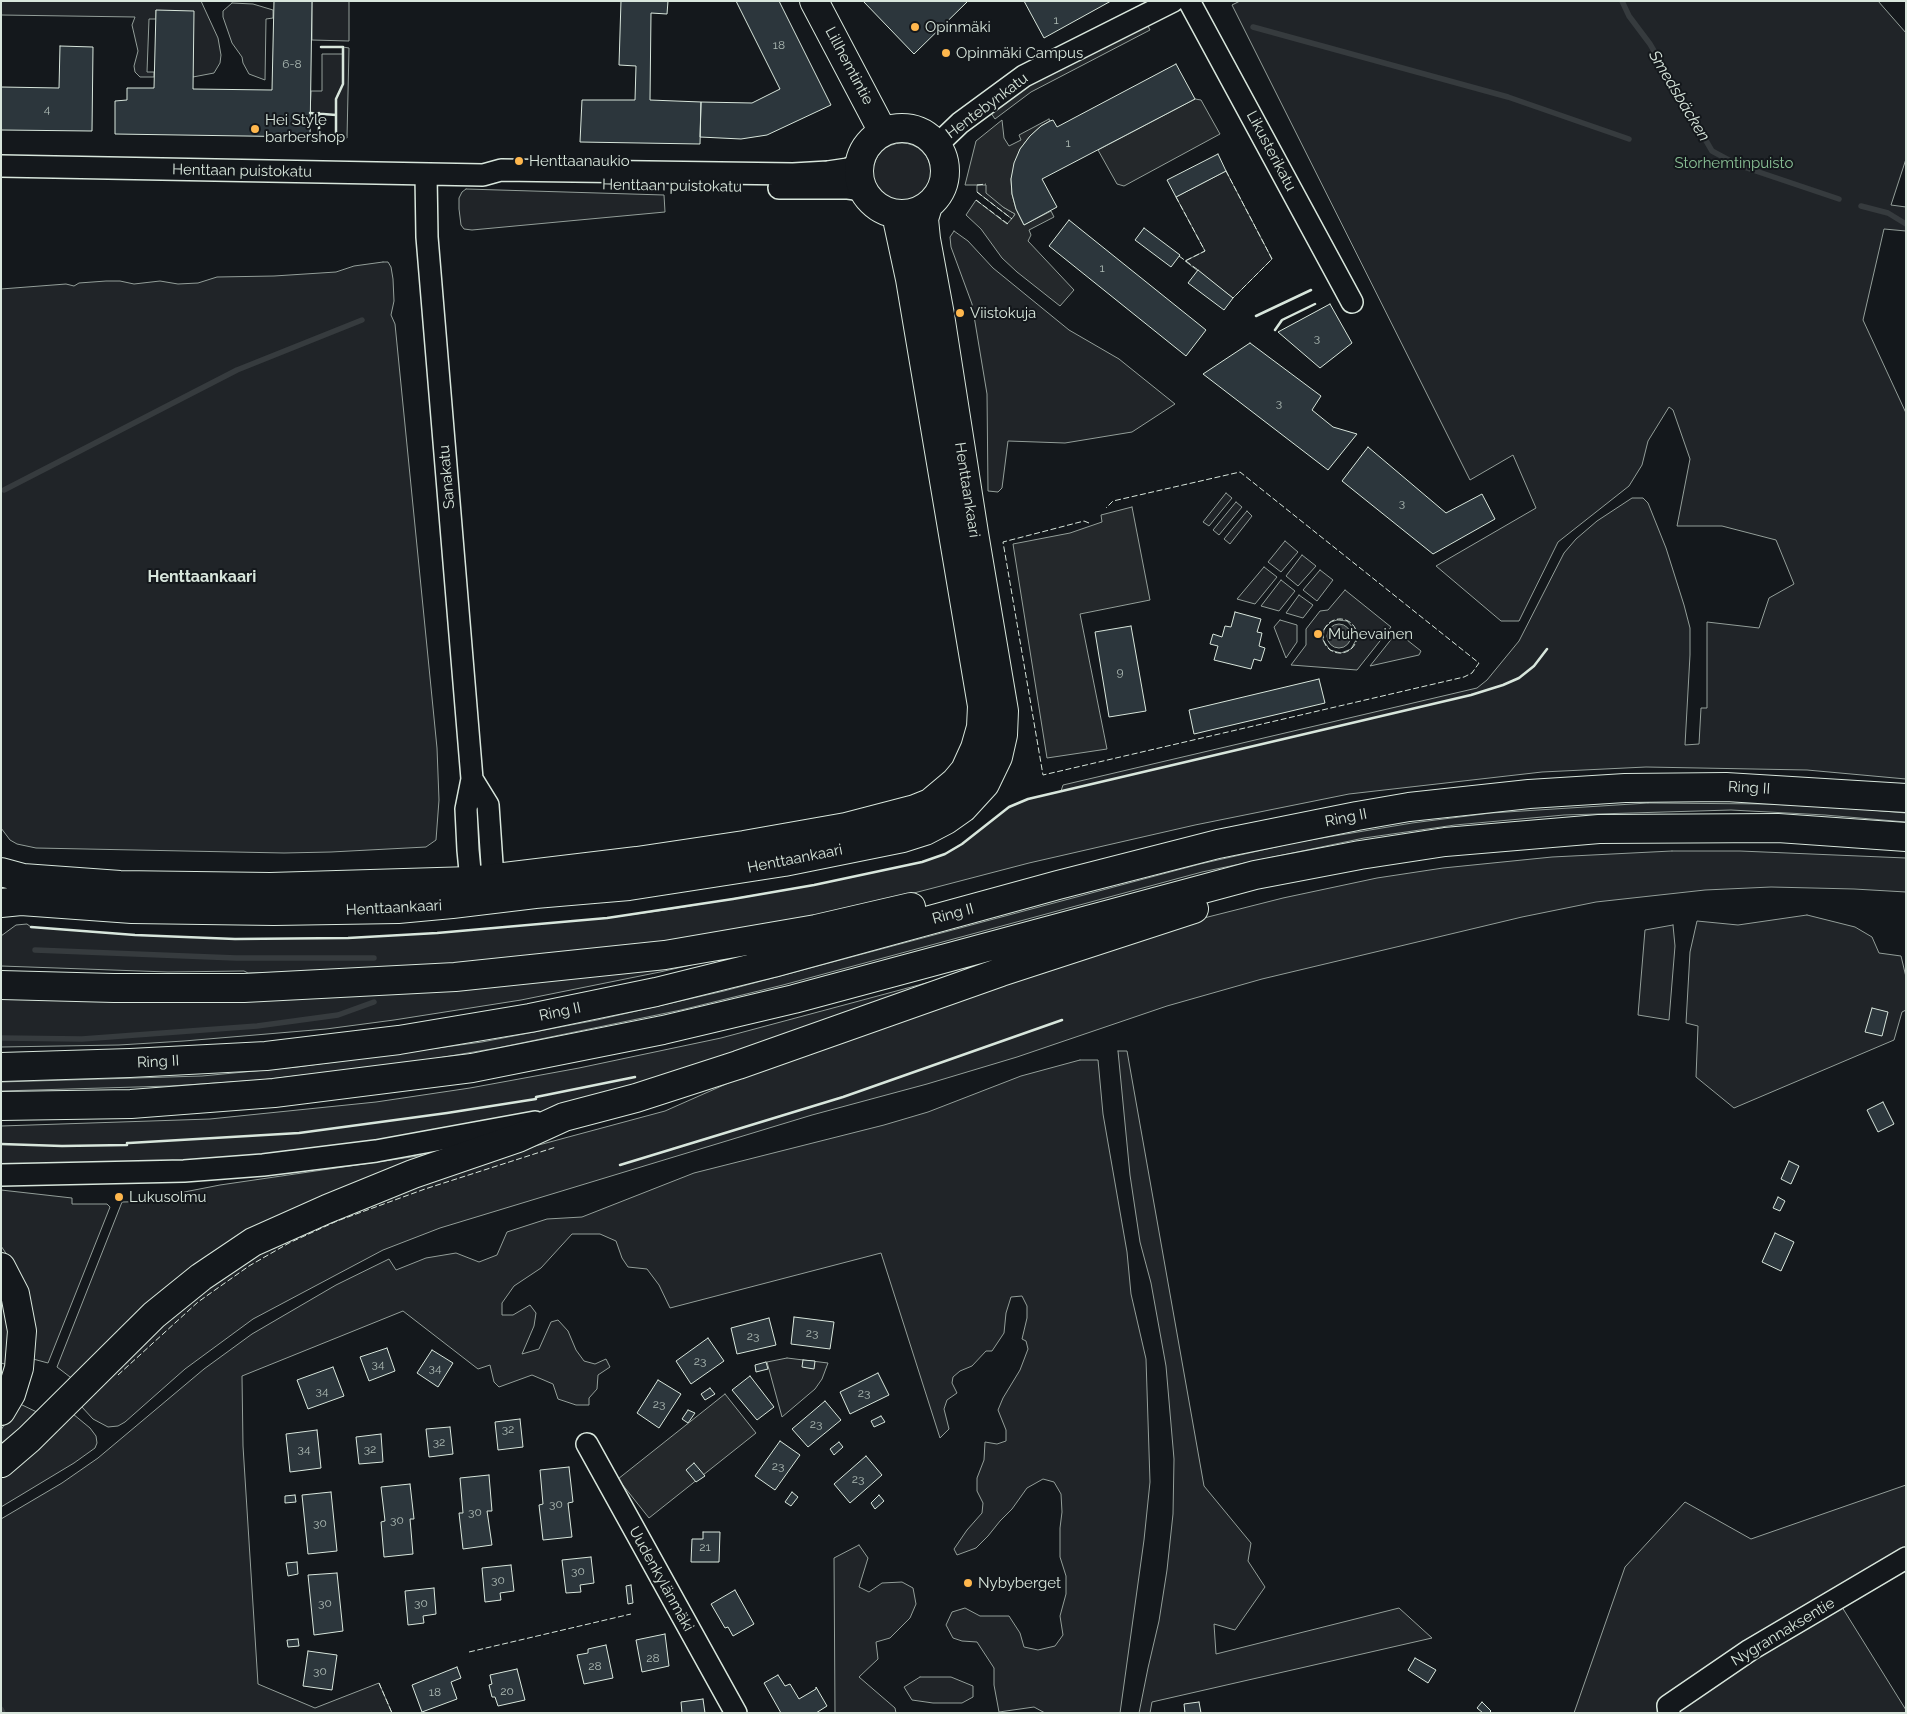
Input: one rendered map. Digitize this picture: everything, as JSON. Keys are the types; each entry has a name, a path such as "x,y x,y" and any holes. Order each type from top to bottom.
{"main road":[{"name":"Lillhemtintie","path":"814,1 883,132"},
{"path":"903,128 917,130 937,145 943,156 946,178 936,198 928,206 913,214 896,214 882,210 871,202 863,190 859,178 859,164 864,150 872,140 883,132 903,128"},
{"name":"Henttaankaari","path":"1,872 23,878 120,885 270,887 629,886 784,862 903,838 925,831 963,808 985,784 1000,750 1004,711 969,505 940,315 926,240 924,219 928,206"},
{"name":"Henttaankaari","path":"1,903 21,901 132,909 274,911 398,909 483,887 846,827 915,809 930,803 955,782 965,770 975,748 981,727 982,706 910,279 896,214"},
{"name":"Ring II","path":"1,1067 130,1064 266,1056 399,1040 530,1018 656,992 774,963 1218,844 1409,807 1529,794 1625,788 1726,787 1906,798"},
{"path":"1,1106 131,1104 274,1093 472,1068 663,1030 775,1003 1255,876 1360,855 1444,842 1600,829 1778,828 1906,837"},
{"path":"1,1463 52,1417 154,1315 201,1277 254,1242 413,1174 518,1138 564,1117 636,1098 738,1065 1001,972 1196,908 1255,876"},
{"path":"1,985 114,988 244,988 455,977 587,964 720,947 816,929 924,904 964,911"},
{"path":"1,1267 15,1294 22,1331 19,1368 6,1402"}],"street":[{"name":"Hentebynkatu","path":"937,145 960,123 1024,76 1173,1"},
{"name":"Likusterikatu","path":"1189,1 1352,302"},
{"name":"Henttaan puistokatu","path":"1,166 483,175 501,170 793,174 848,169 859,164"},
{"name":"Sanakatu","path":"426,174 428,247 472,779 466,809 483,887"},
{"name":"Henttaan puistokatu","path":"483,175 499,183 848,188 863,190"},
{"path":"1,1175 184,1171 263,1165 376,1151 564,1117"},
{"name":"Uudenkylänmäki","path":"587,1444 736,1713"},
{"name":"Nygrannaksentie","path":"1666,1710 1750,1650 1906,1558"}],"green space":[{"path":"1,1 201,1 218,38 221,55 220,63 214,73 193,77 156,10 156,19 149,19 147,72 154,72 154,77 140,77 135,72 134,66 138,51 132,25 135,17 1,15"},
{"path":"312,1 349,1 349,41 312,40"},
{"name":"Storhemtinpuisto","path":"1240,1 1878,1 1906,33 1906,159 1891,205 1906,207 1906,231 1884,229 1863,320 1906,413 1906,779 1807,770 1646,767 1542,772 1349,794 1195,825 1029,863 868,905 716,936 515,960 335,971 248,973 244,971 168,972 1,966 1,936 16,925 27,924 31,927 134,935 235,939 348,938 437,933 607,918 672,909 814,885 922,862 945,854 962,844 1009,807 1028,799 1061,791 1063,785 1477,688 1487,680 1519,641 1564,553 1576,539 1597,521 1632,498 1643,498 1648,503 1666,548 1684,605 1690,628 1685,745 1699,744 1701,708 1707,708 1707,622 1759,628 1769,598 1794,584 1776,540 1722,526 1677,526 1690,459 1673,410 1669,407 1648,441 1642,465 1629,486 1558,542 1519,621 1501,621 1436,566 1536,508 1513,455 1470,480 1232,5"},
{"path":"232,3 253,4 273,10 273,18 266,19 265,80 249,74 242,57 232,43 223,17 223,11"},
{"path":"343,47 349,48 347,138 336,137 336,115 310,113 311,91 322,91 322,54 343,54"},
{"path":"896,143 908,143 923,151 931,166 931,178 923,193 908,201 896,201 881,193 873,178 873,166 881,151"},
{"path":"1226,171 1272,259 1233,298 1185,261 1205,251 1176,197"},
{"path":"986,184 1003,207 1015,214 1012,219 977,192 977,185"},
{"path":"466,189 664,195 665,212 472,230 464,229 461,225 459,198"},
{"path":"954,231 968,241 993,268 1069,330 1119,359 1175,404 1132,432 1065,443 1008,441 1002,488 998,492 988,491 987,394 972,304 951,247 950,237"},
{"path":"388,262 391,267 393,279 394,301 391,315 395,324 437,748 439,800 436,840 426,847 284,853 36,848 17,844 10,840 1,828 1,289 66,284 74,286 79,283 106,281 134,284 160,281 178,284 198,283 217,277 336,272 354,266"},
{"path":"1226,493 1232,498 1209,526 1203,522"},
{"path":"1236,502 1242,507 1219,535 1213,530"},
{"path":"1247,511 1252,516 1230,544 1224,539"},
{"path":"1285,541 1298,552 1281,572 1268,562"},
{"path":"1302,555 1316,566 1298,586 1286,576"},
{"path":"1264,567 1277,577 1255,604 1237,599"},
{"path":"1320,570 1333,580 1317,601 1303,590"},
{"path":"1281,580 1295,591 1279,611 1261,606"},
{"path":"1345,590 1391,627 1357,670 1291,665 1306,645 1306,629 1320,611 1328,610","holes":["1337,620 1347,621 1356,634 1356,640 1351,649 1341,653 1330,650 1323,640 1324,629 1331,622"]},
{"path":"1299,595 1313,605 1303,618 1286,613"},
{"path":"1280,620 1297,625 1297,642 1286,658 1274,627"},
{"path":"1397,632 1421,651 1419,655 1370,666"},
{"path":"1648,803 1770,804 1848,808 1906,813 1906,822 1731,810 1564,815 1455,825 1364,838 1202,872 783,985 681,1010 497,1048 415,1062 261,1080 170,1086 1,1091 1,1082 202,1076 297,1067 482,1042 597,1020 724,991 1200,864 1298,842 1412,823 1491,813"},
{"path":"1672,851 1740,851 1906,858 1906,892 1771,887 1705,890 1596,902 1522,917 1262,979 1167,1006 1017,1057 812,1115 440,1228 383,1250 253,1319 185,1369 118,1426 108,1427 93,1419 81,1406 158,1326 222,1275 283,1238 402,1189 535,1146 665,1111 751,1073 920,1013 1200,919 1283,898 1377,878 1443,868 1552,857"},
{"path":"1807,915 1855,927 1872,937 1879,953 1901,956 1906,977 1906,1010 1902,1012 1894,1040 1734,1108 1696,1077 1698,1026 1686,1023 1690,952 1697,921 1738,925"},
{"path":"1673,925 1675,946 1669,1020 1638,1015 1645,930"},
{"path":"696,962 691,965 660,972 521,1000 326,1029 119,1045 1,1047 1,994"},
{"path":"956,975 750,1051 555,1109 437,1134 235,1160 1,1168 1,1126 210,1119 376,1102 470,1088 579,1068 721,1038"},
{"path":"1118,1051 1127,1051 1204,1486 1251,1543 1248,1561 1265,1587 1235,1630 1214,1624 1216,1654 1399,1608 1432,1638 1152,1702 1150,1713 1139,1713 1159,1621 1167,1570 1173,1514 1174,1459 1166,1366 1151,1283 1140,1242 1130,1175"},
{"path":"1080,1060 1098,1060 1103,1114 1127,1252 1131,1294 1146,1359 1150,1482 1144,1540 1120,1713 1045,1713 1034,1707 999,1712 994,1685 994,1668 977,1642 953,1638 946,1625 952,1612 965,1608 980,1616 1009,1616 1020,1633 1024,1647 1038,1650 1055,1646 1063,1635 1060,1616 1066,1594 1066,1576 1060,1557 1061,1494 1054,1482 1043,1479 1027,1488 1012,1509 976,1548 957,1555 954,1549 982,1513 983,1503 977,1491 977,1478 984,1460 985,1442 997,1444 1006,1441 1006,1430 998,1410 1020,1370 1028,1349 1026,1341 1022,1339 1027,1318 1027,1306 1022,1296 1011,1297 1006,1313 1004,1333 992,1351 986,1351 972,1366 960,1371 953,1377 952,1383 957,1393 947,1400 944,1409 949,1429 940,1438 881,1253 670,1308 659,1285 647,1269 628,1267 622,1258 616,1241 600,1234 572,1234 541,1268 514,1286 502,1303 502,1315 513,1315 530,1305 536,1313 534,1326 522,1354 539,1349 551,1322 558,1320 568,1331 576,1350 584,1361 595,1364 606,1359 610,1367 598,1375 597,1389 589,1398 589,1405 576,1405 558,1399 553,1384 532,1375 499,1387 494,1382 490,1365 478,1369 403,1311 242,1376 243,1446 258,1684 315,1708 379,1683 392,1713 1,1713 1,1519 62,1483 98,1458 204,1369 252,1334 336,1285 389,1259 396,1270 426,1258 456,1253 479,1262 497,1255 507,1232 547,1219 582,1217 694,1173 884,1125 928,1112 1021,1076"},
{"path":"425,1155 340,1190 74,1380 57,1367 122,1202 170,1201 169,1195 220,1185"},
{"path":"1,1190 72,1198 72,1204 107,1204 110,1207 48,1363 33,1359 27,1291 20,1274 1,1246"},
{"path":"1,1288 11,1331 8,1365 1,1363"},
{"path":"787,1358 828,1363 822,1379 815,1389 782,1417 767,1362"},
{"path":"18,1403 41,1414 1,1451 1,1430"},
{"path":"73,1414 90,1428 96,1436 97,1443 95,1448 74,1463 1,1507 1,1476"},
{"path":"1906,1485 1906,1547 1832,1591 1906,1710 1906,1713 1574,1713 1625,1567 1685,1502 1751,1539"},
{"path":"859,1545 868,1558 859,1587 869,1592 882,1583 902,1582 913,1588 916,1604 910,1618 890,1638 876,1642 878,1659 859,1677 895,1708 896,1713 835,1713 834,1558"},
{"path":"920,1677 951,1677 973,1686 973,1697 962,1703 933,1703 912,1700 904,1687"}],"shaded area":[{"path":"1147,24 1150,30 1031,92 995,119 991,113 1027,86"},
{"path":"1195,99 1201,100 1220,134 1124,186 1117,184 1098,150"},
{"path":"1049,119 1050,121 1030,136 1020,149 1011,179 1016,209 1024,225 1051,211 1054,217 1029,230 1031,235 1028,241 1074,290 1060,306 1002,258 981,229 966,215 976,200 1007,224 1015,214 986,193 986,185 965,185 976,141 1002,120 1004,138 1009,146 1021,140 1019,135"},
{"path":"1132,507 1150,600 1080,614 1107,749 1047,758 1013,544 1070,533 1102,522 1101,515"},
{"path":"1339,624 1348,627 1351,636 1348,645 1339,648 1330,645 1327,636 1330,627"},
{"path":"725,1394 756,1433 649,1518 618,1479"}],"building":[{"path":"274,1 312,1 310,137 115,134 115,101 127,100 127,88 154,88 156,10 194,11 193,89 272,90"},
{"path":"621,1 668,1 667,14 651,13 650,100 701,102 700,144 580,142 582,100 635,100 636,66 619,65"},
{"path":"736,1 779,1 831,105 767,135 741,139 700,137 701,102 752,103 780,89"},
{"name":"Opinmäki","path":"863,1 968,1 914,54"},
{"name":"Opinmäki","path":"1024,1 1111,1 1044,38"},
{"path":"60,46 93,47 92,131 1,130 1,87 59,88"},
{"path":"1176,64 1195,99 1042,179 1057,207 1024,225 1016,209 1011,179 1014,163 1020,149 1030,136 1050,121 1053,120 1057,127"},
{"path":"1218,154 1226,171 1176,197 1167,180"},
{"path":"1069,220 1206,330 1186,356 1049,246"},
{"path":"1144,228 1180,255 1171,267 1135,240"},
{"path":"1198,270 1233,298 1224,310 1188,283"},
{"path":"1330,304 1352,343 1320,368 1278,332"},
{"path":"1250,343 1321,396 1312,410 1333,427 1357,434 1328,470 1203,374"},
{"path":"1368,447 1446,513 1482,494 1495,519 1433,554 1342,481"},
{"path":"1235,612 1261,619 1257,632 1262,633 1259,646 1265,648 1261,661 1254,659 1251,669 1214,660 1218,646 1210,644 1213,634 1222,637 1225,626 1231,627"},
{"path":"1131,626 1146,711 1109,717 1095,632"},
{"path":"1319,679 1325,703 1194,734 1189,710"},
{"path":"1872,1008 1888,1012 1882,1036 1865,1032"},
{"path":"1883,1102 1894,1124 1878,1132 1867,1110"},
{"path":"1789,1161 1799,1166 1791,1184 1781,1179"},
{"path":"1778,1197 1785,1201 1780,1211 1773,1208"},
{"path":"1775,1233 1794,1242 1781,1271 1762,1262"},
{"path":"794,1317 834,1322 830,1349 791,1344"},
{"path":"769,1318 776,1345 737,1354 731,1328"},
{"path":"708,1338 724,1361 691,1384 676,1361"},
{"path":"387,1348 395,1371 369,1381 360,1357"},
{"path":"432,1350 453,1363 438,1387 417,1373"},
{"path":"803,1360 815,1361 814,1369 802,1367"},
{"path":"766,1362 768,1369 756,1372 755,1365"},
{"path":"333,1367 344,1396 308,1409 297,1380"},
{"path":"878,1373 889,1395 850,1414 840,1392"},
{"path":"750,1376 774,1407 757,1420 732,1390"},
{"path":"658,1380 681,1394 659,1428 637,1413"},
{"path":"710,1388 715,1394 705,1400 701,1394"},
{"path":"825,1401 841,1420 808,1447 792,1429"},
{"path":"688,1410 695,1413 688,1423 682,1419"},
{"path":"881,1416 885,1422 874,1427 871,1421"},
{"path":"520,1419 523,1447 498,1450 495,1422"},
{"path":"450,1427 453,1454 429,1457 426,1429"},
{"path":"317,1430 321,1468 290,1472 286,1434"},
{"path":"381,1434 383,1462 359,1464 356,1437"},
{"path":"780,1441 800,1455 775,1490 755,1476"},
{"path":"839,1442 843,1447 834,1455 830,1449"},
{"path":"866,1456 882,1475 850,1503 834,1484"},
{"path":"694,1463 705,1476 696,1482 686,1470"},
{"path":"569,1467 573,1502 568,1503 572,1537 543,1540 539,1505 543,1504 540,1470"},
{"path":"489,1475 492,1511 487,1511 492,1545 463,1549 459,1513 463,1513 460,1478"},
{"path":"410,1484 414,1519 410,1519 413,1554 384,1557 381,1522 385,1521 381,1487"},
{"path":"331,1492 337,1551 308,1554 302,1495"},
{"path":"792,1492 798,1497 791,1506 785,1502"},
{"path":"295,1495 296,1502 285,1503 285,1496"},
{"path":"879,1495 884,1501 875,1509 871,1503"},
{"path":"703,1532 720,1532 719,1562 691,1562 692,1539 703,1539"},
{"path":"591,1557 594,1583 580,1585 581,1592 566,1593 562,1560"},
{"path":"297,1562 298,1574 288,1576 286,1563"},
{"path":"511,1565 514,1591 500,1593 501,1600 485,1602 482,1568"},
{"path":"337,1573 343,1631 314,1635 308,1575"},
{"path":"631,1585 633,1603 628,1604 626,1586"},
{"path":"434,1588 436,1614 423,1616 424,1623 408,1625 405,1591"},
{"path":"735,1590 754,1624 733,1636 728,1627 725,1628 711,1604"},
{"path":"665,1634 669,1666 642,1672 636,1640"},
{"path":"298,1639 299,1646 288,1647 287,1640"},
{"path":"606,1645 613,1678 584,1684 577,1655 588,1653 588,1649"},
{"path":"308,1651 337,1655 332,1690 303,1686"},
{"path":"1415,1658 1436,1670 1428,1683 1408,1670"},
{"path":"457,1667 461,1678 451,1682 457,1699 422,1712 412,1685"},
{"path":"517,1669 525,1700 498,1706 495,1697 492,1697 489,1685 492,1684 490,1675"},
{"path":"778,1675 785,1686 790,1684 799,1699 816,1689 816,1687 827,1706 816,1713 781,1713 764,1683"},
{"path":"703,1699 705,1713 682,1713 681,1702"},
{"path":"1199,1702 1201,1713 1185,1713 1184,1704"},
{"path":"1482,1702 1491,1711 1489,1713 1483,1713 1477,1708"}],"waterway":[{"name":"Smedsbäcken","path":"1622,1 1629,16 1650,44 1712,151 1738,165 1839,199"},
{"path":"1253,27 1508,97 1629,139"},
{"name":"Smedsbäcken","path":"1861,206 1888,213 1906,224"},
{"path":"4,490 237,370 362,320"},
{"path":"35,950 236,958 374,958"},
{"path":"1,1038 82,1039 257,1026 338,1015 374,1002"},
{"path":"1,1709 3,1713"}],"fence":[{"path":"1226,171 1272,259 1233,298"},
{"path":"977,185 986,184"},
{"path":"977,192 1012,219"},
{"path":"1176,197 1205,251 1185,261"},
{"path":"976,200 1008,224"},
{"path":"1179,256 1198,270"},
{"path":"1089,523 1084,521 1003,542 1043,775 1464,677 1472,673 1479,663 1240,472 1113,501 1106,508"},
{"path":"1340,619 1352,624 1357,636 1352,648 1340,653 1328,648 1323,636 1328,624 1340,619"},
{"path":"118,1375 198,1302 249,1266 289,1243 337,1221 425,1189 556,1147"},
{"path":"469,1652 631,1614"},
{"path":"379,1683 392,1713"}],"wall":[{"path":"310,113 336,115 336,99 343,84 343,47 321,47"},
{"path":"319,113 319,137"},
{"path":"336,115 336,137"},
{"path":"1256,316 1311,290"},
{"path":"1275,330 1282,320 1315,304"},
{"path":"31,927 135,935 235,939 348,938 437,933 607,918 814,885 922,862 945,854 962,844 1009,807 1028,799 1471,695 1503,685 1519,678 1534,666 1547,649"},
{"path":"620,1165 843,1097 1062,1020"},
{"path":"1,1144 62,1146 127,1145 127,1143 299,1133 536,1099 536,1097 635,1077"}],"place":[{"name":"Opinmäki","path":"915,27"},
{"name":"Opinmäki Campus","path":"946,53"},
{"name":"Hei Style barbershop","path":"255,129"},
{"name":"Henttaanaukio","path":"519,161"},
{"name":"Viistokuja","path":"960,313"},
{"name":"Muhevainen","path":"1318,634"},
{"name":"Lukusolmu","path":"119,1197"},
{"name":"Nybyberget","path":"968,1583"}],"district":[{"name":"Henttaankaari","path":"202,577"}]}
